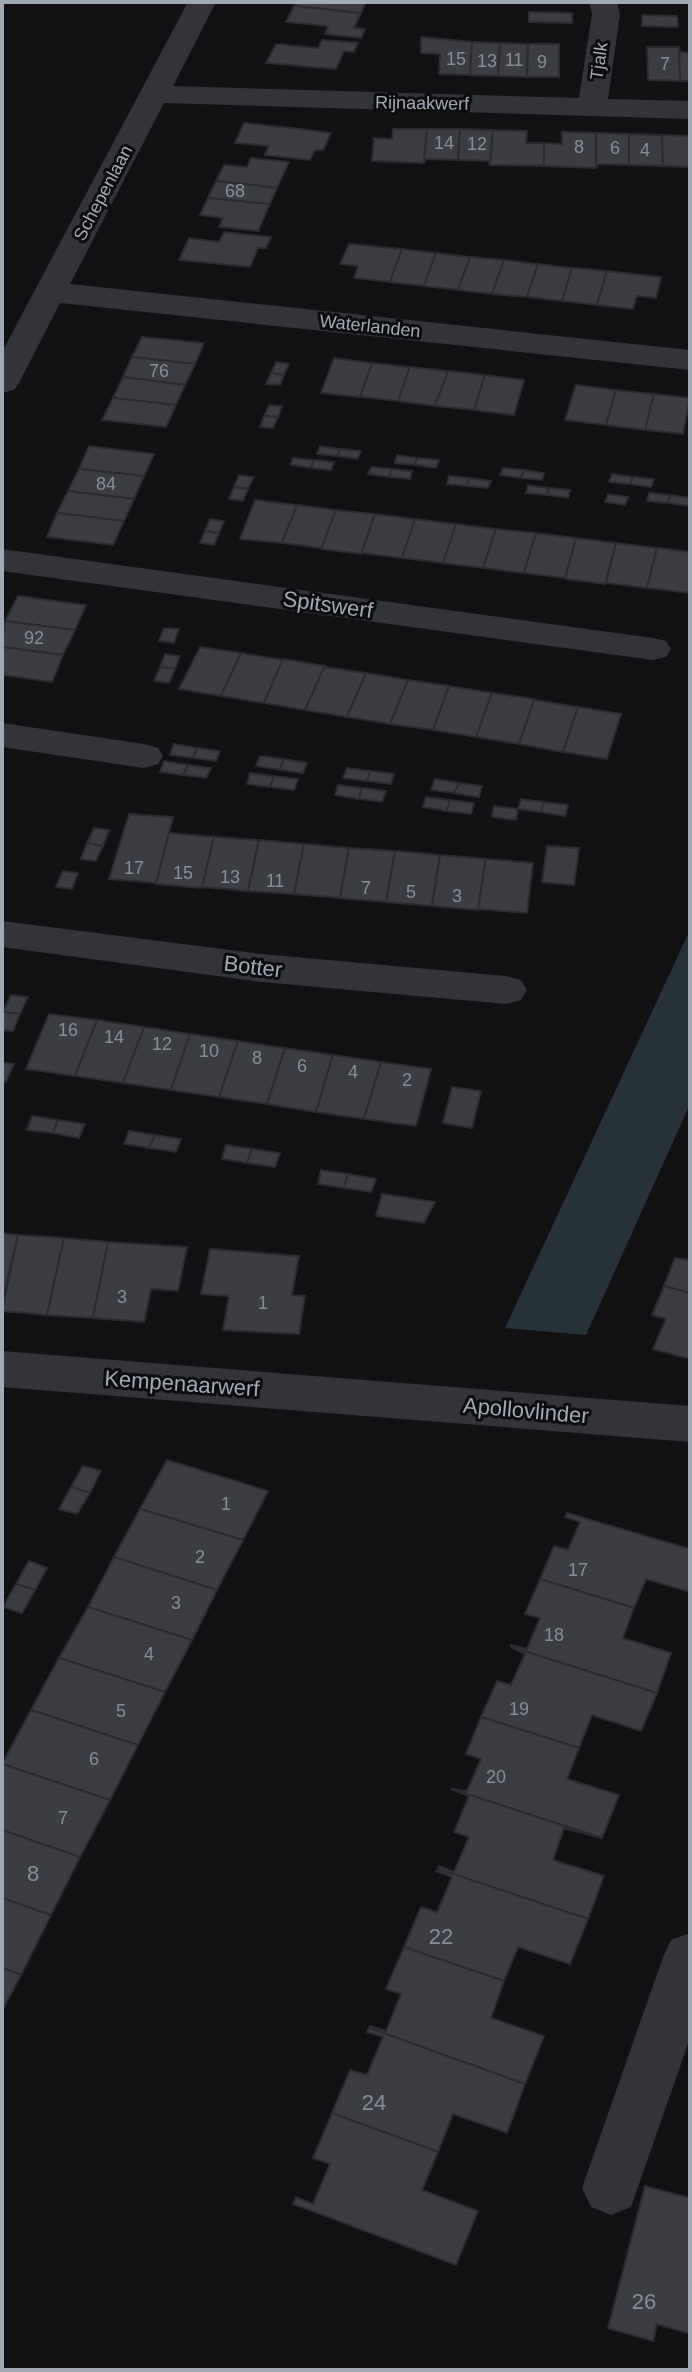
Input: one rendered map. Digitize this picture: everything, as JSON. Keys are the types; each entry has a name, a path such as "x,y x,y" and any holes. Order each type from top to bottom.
{"street":[{"name":"Schepenlaan","path":"2,383 202,2"},
{"name":"Tjalk","path":"592,107 608,6"},
{"name":"Rijnaakwerf","path":"155,94 690,110"},
{"name":"Waterlanden","path":"51,292 690,360"},
{"name":"Spitswerf","path":"2,560 653,649"},
{"path":"2,735 144,756"},
{"name":"Botter","path":"2,934 262,968 506,990"},
{"name":"Kempenaarwerf","path":"2,1369 362,1397"},
{"name":"Apollovlinder","path":"362,1397 690,1424"},
{"path":"611,2188 672,2071 690,1957"}],"shaded area":[{"path":"690,930 690,1104 586,1335 505,1328"}],"building":[{"path":"296,2 366,2 361,13 294,6"},
{"path":"294,6 361,13 354,28 365,29 361,38 325,34 328,26 286,22"},
{"path":"529,12 572,13 572,23 529,22"},
{"path":"642,15 677,16 678,27 642,26"},
{"path":"421,37 472,42 470,75 439,74 440,54 421,53"},
{"path":"322,40 358,43 354,52 344,51 336,69 266,63 276,44 318,48"},
{"path":"472,42 500,43 498,76 470,75"},
{"path":"500,43 528,44 527,77 498,76"},
{"path":"528,44 559,44 559,77 527,77"},
{"path":"647,47 679,47 680,81 648,80"},
{"path":"679,47 680,52 690,53 690,81 680,81"},
{"path":"244,123 331,133 323,150 315,150 310,160 265,155 269,146 235,143"},
{"path":"393,129 427,129 424,163 372,161 374,138 392,139"},
{"path":"427,129 460,129 458,160 426,159 424,163"},
{"path":"460,129 493,130 490,165 489,161 458,160"},
{"path":"493,130 527,131 526,143 544,143 544,166 490,165"},
{"path":"562,132 596,133 596,168 544,166 544,143 562,144"},
{"path":"596,133 629,134 629,165 598,164 596,168"},
{"path":"629,134 662,135 663,166 629,165"},
{"path":"662,135 690,136 690,167 663,166"},
{"path":"251,158 289,162 277,188 216,181 224,165 247,167"},
{"path":"216,181 277,188 270,204 208,198"},
{"path":"208,198 270,204 258,231 219,227 223,218 200,215"},
{"path":"224,232 271,237 266,248 258,248 250,267 179,260 189,238 219,242"},
{"path":"349,244 402,249 390,282 354,278 358,266 340,264"},
{"path":"402,249 436,253 424,286 390,282"},
{"path":"436,253 470,257 458,290 424,286"},
{"path":"470,257 504,260 492,294 458,290"},
{"path":"504,260 538,264 527,297 492,294"},
{"path":"538,264 572,268 562,301 527,297"},
{"path":"572,268 607,271 597,305 562,301"},
{"path":"607,271 661,277 656,298 637,296 633,309 597,305"},
{"path":"142,337 204,343 195,364 132,357"},
{"path":"132,357 195,364 185,385 123,377"},
{"path":"334,358 372,363 360,397 321,393"},
{"path":"276,362 289,364 284,375 271,373"},
{"path":"372,363 410,367 398,401 360,397"},
{"path":"410,367 448,371 435,406 398,401"},
{"path":"448,371 485,375 474,410 435,406"},
{"path":"271,373 284,375 280,385 266,384"},
{"path":"485,375 524,380 514,415 474,410"},
{"path":"123,377 185,385 176,405 113,398"},
{"path":"576,385 616,390 606,425 565,420"},
{"path":"616,390 654,394 645,430 606,425"},
{"path":"654,394 690,398 683,434 645,430"},
{"path":"113,398 176,405 166,427 102,420"},
{"path":"269,405 282,406 278,417 264,416"},
{"path":"264,416 278,417 273,428 260,427"},
{"path":"89,446 154,454 144,476 79,469"},
{"path":"320,446 340,449 337,456 317,454"},
{"path":"340,449 361,451 357,459 337,456"},
{"path":"397,455 417,458 415,465 395,463"},
{"path":"293,458 314,460 311,468 291,465"},
{"path":"417,458 439,460 436,468 415,465"},
{"path":"314,460 334,462 331,470 311,468"},
{"path":"372,467 392,469 389,477 368,474"},
{"path":"503,468 524,470 521,478 500,475"},
{"path":"79,469 144,476 134,499 68,491"},
{"path":"392,469 412,471 410,479 389,477"},
{"path":"524,470 544,473 542,480 521,478"},
{"path":"612,474 633,477 630,484 609,482"},
{"path":"239,475 254,477 248,489 234,487"},
{"path":"449,476 470,478 467,486 447,484"},
{"path":"633,477 654,479 651,487 630,484"},
{"path":"470,478 491,481 488,488 467,486"},
{"path":"528,485 549,488 547,495 526,493"},
{"path":"234,487 248,489 243,501 229,499"},
{"path":"549,488 570,490 568,498 547,495"},
{"path":"68,491 134,499 124,521 57,513"},
{"path":"649,493 670,495 668,503 647,501"},
{"path":"608,494 628,497 625,505 605,502"},
{"path":"670,495 690,498 689,506 668,503"},
{"path":"255,500 297,505 282,543 240,539"},
{"path":"297,505 336,510 322,548 282,543"},
{"path":"336,510 375,514 361,554 321,549"},
{"path":"57,513 124,521 113,545 47,537"},
{"path":"375,514 415,519 402,558 362,553"},
{"path":"210,519 224,521 219,533 205,531"},
{"path":"415,519 456,524 443,563 402,558"},
{"path":"456,524 496,529 483,568 443,563"},
{"path":"496,529 536,533 524,573 483,568"},
{"path":"205,531 219,533 214,545 200,543"},
{"path":"536,533 576,538 565,578 524,573"},
{"path":"576,538 616,543 605,584 565,579"},
{"path":"616,543 657,548 647,588 606,583"},
{"path":"657,548 690,552 690,593 647,588"},
{"path":"18,596 86,605 75,630 5,621"},
{"path":"5,621 75,630 63,655 2,647"},
{"path":"164,628 179,629 174,643 159,641"},
{"path":"2,647 63,655 52,682 2,675"},
{"path":"200,647 241,653 221,696 179,689"},
{"path":"241,653 283,660 264,703 221,696"},
{"path":"165,654 180,656 175,669 160,667"},
{"path":"283,659 325,666 305,710 264,703"},
{"path":"160,667 175,669 169,683 154,681"},
{"path":"324,667 366,673 347,717 305,710"},
{"path":"366,673 408,680 390,724 347,717"},
{"path":"408,680 449,686 433,730 390,724"},
{"path":"449,686 492,693 476,737 433,730"},
{"path":"492,693 535,699 519,744 476,737"},
{"path":"534,700 578,707 563,752 519,744"},
{"path":"578,707 621,714 607,759 563,752"},
{"path":"174,744 197,748 193,758 170,755"},
{"path":"197,748 220,751 216,761 193,758"},
{"path":"260,756 284,759 280,770 256,766"},
{"path":"284,759 307,763 303,773 280,770"},
{"path":"164,761 188,765 183,775 160,772"},
{"path":"188,765 211,768 206,778 183,775"},
{"path":"347,768 371,771 367,781 343,778"},
{"path":"371,771 394,774 391,784 367,781"},
{"path":"250,773 274,776 270,787 247,784"},
{"path":"274,776 298,779 294,790 270,787"},
{"path":"435,779 459,783 454,793 431,790"},
{"path":"459,783 482,786 479,797 454,793"},
{"path":"338,785 362,788 359,799 335,795"},
{"path":"362,788 386,791 382,802 359,799"},
{"path":"426,797 450,800 447,811 423,807"},
{"path":"521,799 544,802 541,812 518,809"},
{"path":"450,800 474,803 471,814 447,811"},
{"path":"544,802 568,805 565,816 541,812"},
{"path":"494,806 518,809 516,820 492,817"},
{"path":"129,814 173,817 156,883 109,879"},
{"path":"94,828 109,830 103,846 87,843"},
{"path":"169,833 214,837 202,888 156,884"},
{"path":"214,837 259,840 248,891 202,887"},
{"path":"259,840 304,844 294,894 248,891"},
{"path":"87,843 103,846 96,861 81,859"},
{"path":"304,844 349,848 340,898 294,894"},
{"path":"547,846 579,848 574,885 542,882"},
{"path":"349,848 395,851 386,902 340,898"},
{"path":"395,851 440,855 432,906 386,902"},
{"path":"440,855 486,859 478,910 432,906"},
{"path":"486,859 533,863 527,913 478,909"},
{"path":"63,871 78,873 72,889 56,887"},
{"path":"11,995 28,997 20,1014 3,1012"},
{"path":"3,1012 20,1014 13,1031 2,1030"},
{"path":"49,1014 97,1020 75,1076 26,1069"},
{"path":"97,1020 144,1027 123,1083 75,1076"},
{"path":"144,1027 190,1034 171,1090 123,1083"},
{"path":"190,1034 238,1041 219,1097 171,1090"},
{"path":"238,1041 285,1048 267,1104 219,1097"},
{"path":"285,1048 333,1055 316,1112 267,1104"},
{"path":"333,1055 381,1062 364,1119 316,1112"},
{"path":"2,1062 14,1064 6,1082 2,1081"},
{"path":"381,1062 431,1069 416,1126 364,1119"},
{"path":"452,1087 481,1091 472,1128 443,1123"},
{"path":"32,1116 58,1120 53,1133 27,1130"},
{"path":"58,1120 85,1124 79,1138 53,1133"},
{"path":"129,1131 155,1135 149,1148 124,1144"},
{"path":"155,1135 181,1139 176,1152 149,1148"},
{"path":"226,1145 252,1149 247,1163 222,1159"},
{"path":"252,1149 280,1153 275,1167 247,1163"},
{"path":"321,1170 348,1174 344,1188 318,1184"},
{"path":"348,1174 376,1179 371,1192 344,1188"},
{"path":"382,1194 435,1202 424,1223 376,1216"},
{"path":"2,1233 18,1235 2,1302"},
{"path":"18,1235 64,1238 47,1315 2,1311"},
{"path":"64,1238 108,1242 93,1318 47,1315"},
{"path":"108,1242 187,1247 178,1291 151,1289 144,1322 93,1318"},
{"path":"210,1249 299,1256 292,1295 305,1296 299,1334 223,1330 229,1296 201,1294"},
{"path":"675,1258 690,1260 690,1293 664,1286"},
{"path":"664,1286 690,1293 690,1359 653,1349 666,1319 652,1315"},
{"path":"167,1460 268,1491 243,1540 140,1509"},
{"path":"83,1466 101,1471 90,1493 71,1487"},
{"path":"71,1487 90,1493 77,1514 59,1509"},
{"path":"140,1509 243,1540 217,1590 114,1557"},
{"path":"567,1513 690,1549 690,1592 646,1579 634,1608 540,1579 554,1546 568,1550 580,1522 565,1517"},
{"path":"114,1557 217,1590 192,1640 88,1607"},
{"path":"29,1561 47,1568 35,1590 16,1584"},
{"path":"540,1579 634,1608 623,1638 671,1653 657,1693 511,1647 527,1649 540,1618 525,1614"},
{"path":"16,1584 35,1590 22,1613 3,1607"},
{"path":"88,1607 192,1640 165,1692 59,1658"},
{"path":"511,1647 657,1693 641,1731 592,1715 579,1748 481,1717 497,1681 511,1685 525,1654"},
{"path":"59,1658 165,1692 138,1745 31,1710"},
{"path":"31,1710 138,1745 110,1800 2,1764"},
{"path":"481,1717 579,1748 567,1779 619,1795 602,1838 451,1789 467,1791 481,1759 466,1754"},
{"path":"2,1764 110,1800 80,1857 2,1830"},
{"path":"451,1789 602,1838 564,1828 553,1860 604,1876 588,1919 438,1869 439,1866 454,1872 469,1837 454,1832 469,1796"},
{"path":"2,1830 80,1857 51,1915 2,1898"},
{"path":"438,1869 588,1919 570,1964 518,1947 504,1981 404,1947 421,1907 437,1912 452,1877 436,1871"},
{"path":"2,1898 51,1915 21,1975 2,1968"},
{"path":"404,1947 504,1981 491,2018 544,2036 525,2084 369,2028 386,2031 401,1994 386,1989"},
{"path":"2,1968 21,1975 2,2011"},
{"path":"369,2028 525,2084 507,2133 453,2114 438,2152 332,2113 350,2070 367,2075 383,2037 367,2032"},
{"path":"332,2113 438,2152 422,2190 478,2211 456,2265 293,2204 296,2197 313,2204 330,2164 313,2158"},
{"path":"645,2186 690,2198 690,2334 657,2324 653,2341 608,2328"}]}
